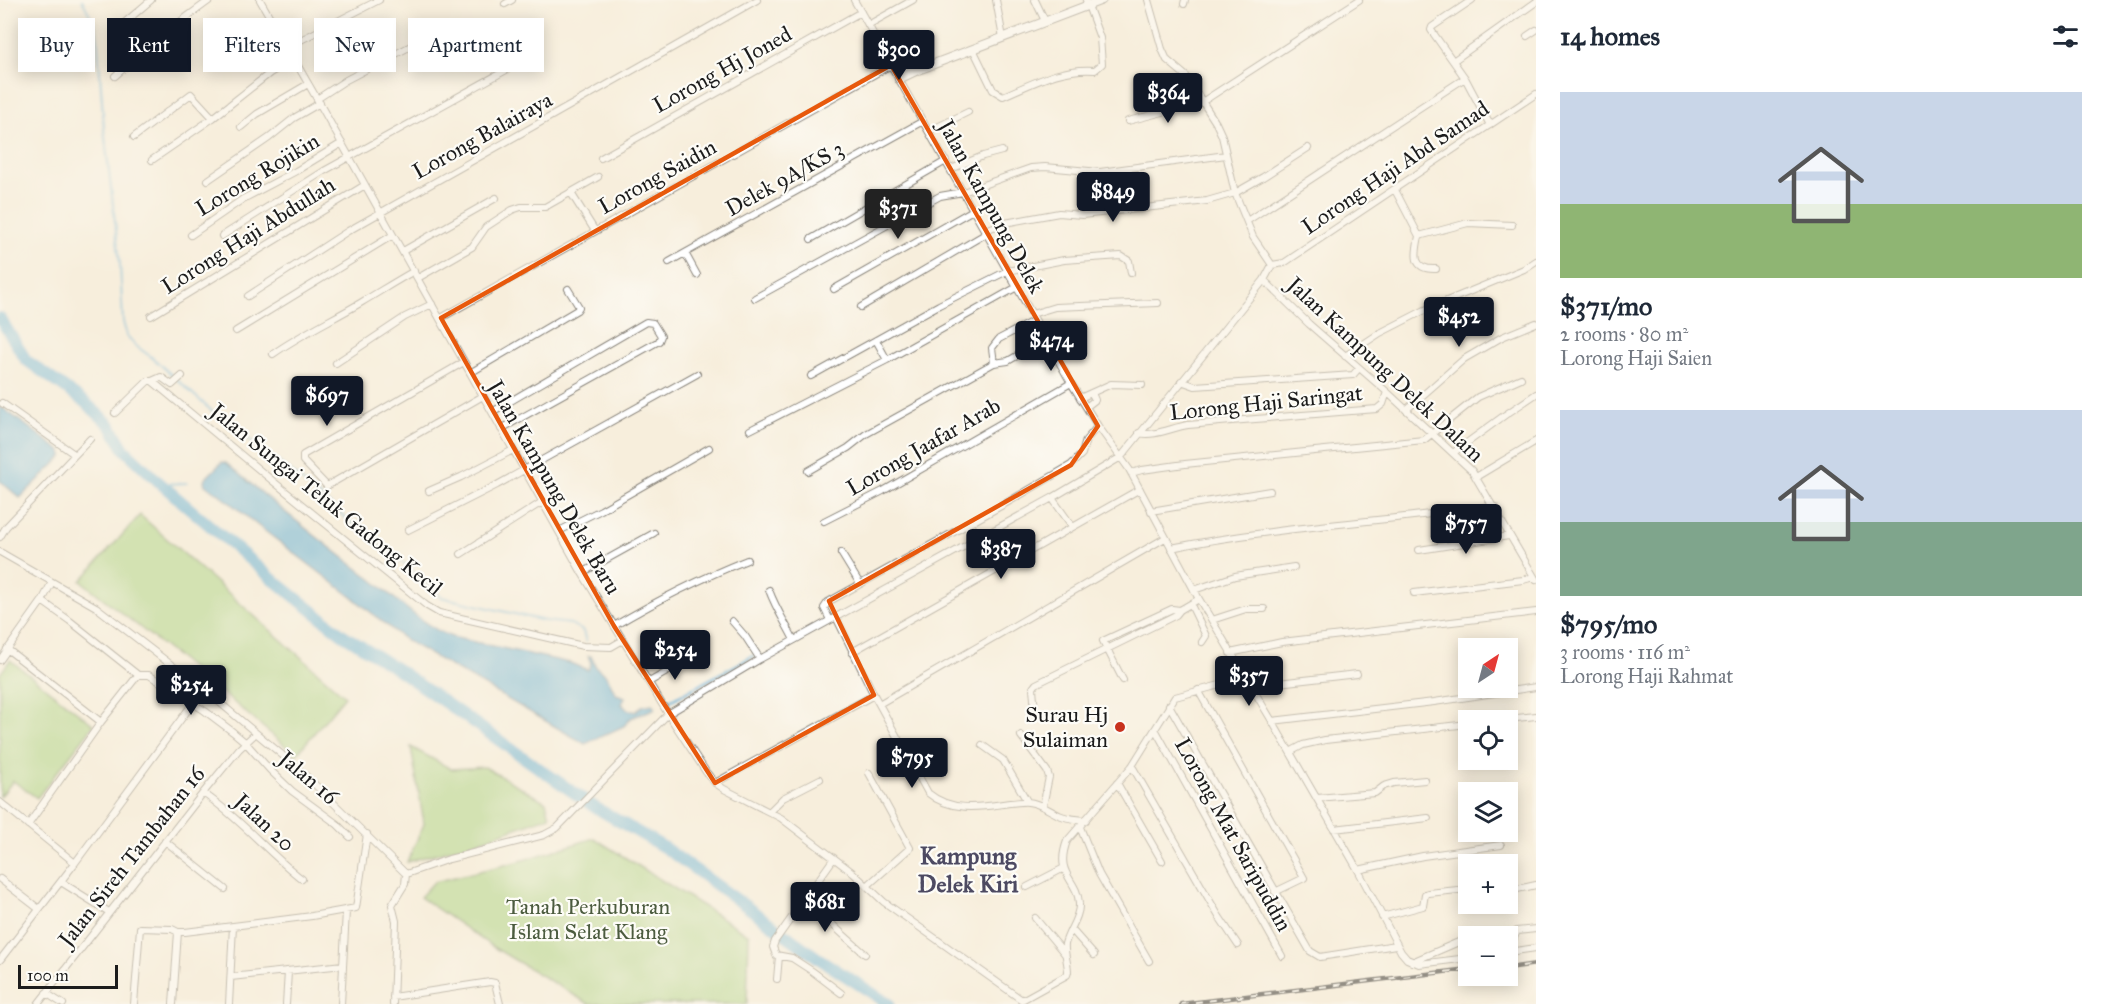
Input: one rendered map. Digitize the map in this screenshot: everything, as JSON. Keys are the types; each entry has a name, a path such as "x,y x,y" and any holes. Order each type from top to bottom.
{"street":[{"path":"130,18 151,0"},
{"path":"115,75 154,41 210,0"},
{"name":"Jalan Kampung Delek Baru","path":"261,0 271,18"},
{"path":"302,39 379,0"},
{"path":"505,4 512,0"},
{"name":"Lorong Balairaya","path":"248,296 381,212 757,0"},
{"name":"Jalan Kampung Delek","path":"854,0 1071,383 1131,473 1199,599 1358,870 1396,945"},
{"path":"868,25 913,0"},
{"path":"996,0 1003,38"},
{"path":"1035,0 1045,21"},
{"path":"899,80 918,70 1087,3 1102,0"},
{"name":"Jalan Kampung Delek Dalam","path":"406,874 449,859 544,835 557,828 668,714 758,656 794,640 831,617 1052,498 1121,457 1180,381 1264,280 1272,265 1260,248 1235,193 1222,136 1216,123 1181,70 1167,60 1148,0"},
{"path":"1128,121 1202,102 1359,0"},
{"path":"1472,0 1432,27 1433,34 1465,78 1490,125"},
{"path":"1453,61 1536,2"},
{"path":"973,49 993,90 1003,96 1057,74 1082,69 1095,70 1102,64 1100,38 1087,3"},
{"name":"Lorong Hj Joned","path":"601,158 861,12"},
{"path":"1527,36 1536,30"},
{"path":"208,180 346,80 408,48"},
{"path":"890,63 918,70"},
{"name":"Lorong Saidin","path":"441,318 890,63"},
{"path":"152,160 213,118 272,72"},
{"name":"Jalan Kampung Delek Baru","path":"301,72 582,573 668,714 715,783 770,811 834,858 884,902 1022,1000 1067,975 1066,954"},
{"path":"222,236 350,157 503,72"},
{"path":"1247,221 1465,78"},
{"path":"242,127 257,114 308,84"},
{"path":"134,137 191,94 213,118"},
{"name":"Lorong Haji Abd Samad","path":"1272,265 1284,263 1536,94"},
{"path":"929,131 968,112"},
{"name":"Delek 9A/KS 3","path":"669,262 923,121"},
{"name":"Lorong Rojikin","path":"191,235 243,199 342,143"},
{"path":"861,307 1005,223 1059,213 1082,214 1207,201 1235,193 1308,148"},
{"path":"951,170 983,156 1002,151"},
{"path":"755,298 945,194 963,192 1031,168 1045,167 1100,172 1226,155"},
{"path":"811,239 946,161"},
{"path":"273,354 298,337 363,302 386,286 472,247 486,227 512,210 521,207 544,207 598,177"},
{"name":"Lorong Haji Abdullah","path":"151,316 365,184"},
{"path":"1110,184 1112,211"},
{"path":"1395,190 1419,236 1416,253 1420,267 1436,269"},
{"path":"571,193 595,231"},
{"path":"403,251 496,198"},
{"path":"834,289 973,210"},
{"path":"1419,236 1468,223 1512,225"},
{"path":"236,331 393,235"},
{"path":"685,254 697,275"},
{"path":"811,376 939,305 1007,271 1064,260 1121,256 1129,261 1131,273"},
{"path":"1345,356 1380,333 1425,310 1524,269 1536,261"},
{"name":"Jalan Kampung Delek Dalam","path":"1264,280 1453,453 1476,477 1535,579"},
{"path":"750,430 887,360 1017,287"},
{"path":"470,373 577,310 579,307 568,289"},
{"path":"994,363 992,348 999,339 1055,307 1158,303"},
{"path":"336,363 405,317 432,304"},
{"path":"492,412 646,322 653,323 661,336 659,341 501,429"},
{"path":"1406,410 1464,359 1502,337 1536,323"},
{"path":"808,471 848,448 866,434 994,363 1008,361 1046,339"},
{"path":"876,340 887,360"},
{"path":"464,362 303,455 303,461 327,486 483,396"},
{"path":"1180,381 1195,387 1308,379 1353,375 1359,368"},
{"path":"408,530 497,485 697,374"},
{"path":"115,413 148,381 155,382 158,377 172,385 182,376"},
{"path":"1131,473 1195,463 1424,440 1478,397 1521,378"},
{"name":"Jalan Sungai Teluk Gadong Kecil","path":"155,382 427,606 439,612 583,646 611,647 623,640"},
{"name":"Lorong Jaafar Arab","path":"824,521 883,491 1071,383"},
{"path":"1080,398 1111,384 1142,385"},
{"name":"Lorong Haji Saringat","path":"1139,433 1145,435 1176,427 1240,422 1305,413 1377,409 1383,404 1387,392"},
{"path":"1086,407 1095,400 1092,393"},
{"path":"1453,453 1536,394"},
{"path":"2,403 74,454"},
{"path":"1086,820 1059,815 1043,806 1027,801 971,807 949,804 928,793 852,652 824,608 828,602 1071,465 1082,454 1086,440 1098,426"},
{"path":"0,537 6,527 90,439"},
{"path":"1476,477 1536,441"},
{"path":"559,531 610,505 709,448"},
{"path":"429,490 461,477 513,450"},
{"path":"852,652 1140,489"},
{"path":"1151,511 1270,490"},
{"path":"1052,498 1072,526"},
{"path":"460,554 542,502"},
{"path":"1171,548 1266,532 1495,507"},
{"path":"582,573 654,533"},
{"path":"1419,550 1509,536"},
{"path":"879,704 1165,538"},
{"path":"0,552 96,607 256,733 299,769 406,874 405,884 392,905 396,921 393,1000 490,982 497,986 500,1004"},
{"path":"841,553 860,584"},
{"path":"614,626 684,587 747,560"},
{"path":"1528,567 1536,563"},
{"path":"1194,590 1235,576 1294,567"},
{"path":"1414,593 1535,579"},
{"path":"0,660 42,601 52,582"},
{"path":"769,590 776,611 784,619 794,640"},
{"path":"1035,712 1033,688 1036,684 1176,615 1180,610 1199,599"},
{"name":"Jalan 16","path":"42,601 138,675 149,675 193,703 245,741 270,771 292,791 338,824 350,837"},
{"path":"1191,605 1206,636 1202,642"},
{"path":"1123,680 1103,641 1172,609 1180,610"},
{"path":"1212,620 1246,609 1264,609"},
{"path":"1230,652 1293,640 1536,612"},
{"path":"732,621 758,656"},
{"path":"7,650 101,722"},
{"path":"649,682 688,660"},
{"path":"1251,689 1269,684 1357,674"},
{"path":"28,825 101,722 138,675"},
{"path":"1066,954 1065,944 1079,904 1064,868 1064,850 1067,842 1132,766 1175,697 1246,678"},
{"path":"1272,721 1434,702 1536,687"},
{"path":"1198,690 1304,878 1275,892"},
{"path":"715,783 874,695"},
{"path":"0,959 75,863 193,703"},
{"path":"1168,705 1275,892 1314,955 1320,957 1396,945 1412,962 1431,964 1458,960"},
{"path":"1518,718 1536,716"},
{"path":"1290,752 1300,746 1325,740 1458,725"},
{"name":"Lorong Mat Saripuddin","path":"1155,729 1282,956"},
{"name":"Jalan Sireh Tambahan 16","path":"38,1004 203,793 245,741 256,733"},
{"path":"1021,736 1049,777 1043,806"},
{"path":"982,745 1003,760 1027,801"},
{"path":"1132,766 1218,915 1238,945"},
{"path":"867,886 910,848 869,773"},
{"path":"770,811 783,798 820,779"},
{"path":"1317,798 1375,793 1384,786 1394,783 1425,780"},
{"path":"1117,783 1162,861"},
{"name":"Jalan 20","path":"203,793 227,809 302,879"},
{"path":"0,802 75,863"},
{"path":"1334,830 1428,818"},
{"path":"1080,827 1100,874 1149,961"},
{"path":"134,1004 140,928 172,929 177,932 346,911 357,906 367,834"},
{"path":"165,841 225,889"},
{"path":"1358,870 1423,856 1501,845"},
{"path":"834,858 775,941 773,952 779,956 792,958 812,970 841,993"},
{"path":"1027,887 1064,868"},
{"path":"0,879 39,909"},
{"path":"60,882 109,912"},
{"path":"1518,889 1536,885"},
{"path":"1382,917 1423,906 1425,894 1458,890"},
{"path":"810,893 815,905 823,914 865,954"},
{"path":"341,1004 346,911"},
{"path":"1035,918 1066,954"},
{"path":"229,1004 233,926"},
{"path":"1071,928 1094,955"},
{"path":"1518,931 1536,929"},
{"path":"173,1004 177,932"},
{"path":"1412,962 1458,941"},
{"path":"1518,951 1536,948"},
{"path":"777,979 779,956"},
{"path":"231,977 344,965"},
{"path":"286,1004 288,972"},
{"path":"46,993 63,1004"}],"highlighted area":[{"path":"891,65 1098,426 1071,465 829,601 874,695 715,783 614,626 441,318"}],"green space":[{"path":"140,515 345,696 296,755 219,690 81,581"},
{"path":"10,660 94,725 37,798 13,781 0,797 0,674"},
{"path":"411,747 451,769 485,767 546,802 550,816 474,843 407,862 424,824"},
{"name":"Tanah Perkuburan Islam Selat Klang","path":"594,838 749,935 747,1004 589,1004 493,947 420,897 434,882 517,862"}],"water":[{"path":"0,406 62,452 63,456 20,498 0,481"},
{"path":"222,462 430,626 452,637 570,663 588,670 591,663 588,656 591,656 596,667 606,675 616,694 625,697 622,704 627,709 636,712 642,706 652,704 654,709 631,718 624,726 585,744 405,640 205,485 204,480"}],"waterway":[{"path":"82,0 97,33 104,129 120,264 123,322 127,336 213,412 289,470 392,557 405,564 441,597 545,621 571,624 583,631 586,642"},
{"path":"0,318 26,360 87,404 110,425 124,449 161,484 271,578 342,634 397,669 593,806 665,848 818,958 889,1004"},
{"path":"161,484 187,483"},
{"path":"668,702 753,656"}],"railway":[{"path":"1518,967 1536,964"},
{"path":"1181,1004 1458,970"}],"place":[{"name":"Surau Hj Sulaiman","path":"1120,727"}],"district":[{"name":"Kampung Delek Kiri","path":"968,870"}]}
